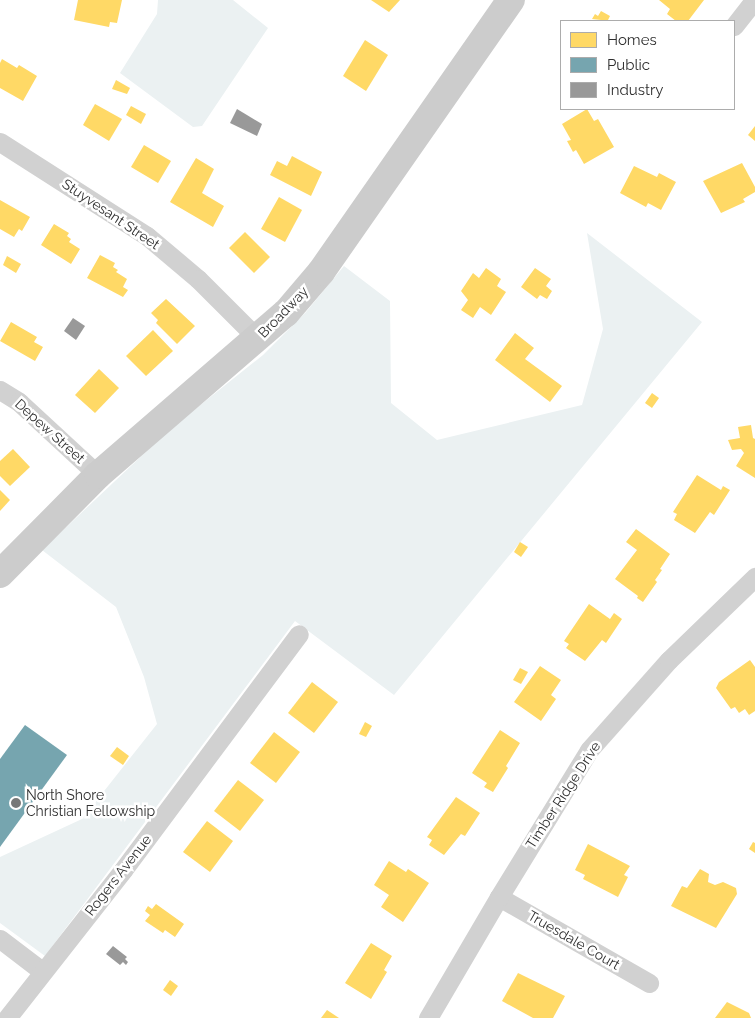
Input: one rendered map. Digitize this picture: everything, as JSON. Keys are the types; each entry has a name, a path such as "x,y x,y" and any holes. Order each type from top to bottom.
{"main road":[{"name":"Broadway","path":"0,574 98,475 152,426 258,339 286,313 321,272 511,0"}],"street":[{"path":"735,25 754,0"},
{"name":"Stuyvesant Street","path":"0,142 147,236 198,279 258,339"},
{"name":"Depew Street","path":"0,390 19,402 98,475"},
{"name":"Timber Ridge Drive","path":"428,1018 498,896 589,750 669,660 755,577"},
{"name":"Rogers Avenue","path":"7,1018 122,870 299,634"},
{"name":"Truesdale Court","path":"498,896 649,982"},
{"path":"0,939 42,971"}],"shaded area":[{"path":"158,0 233,0 268,28 202,126 193,127 120,73 157,14"},
{"path":"587,233 702,322 394,695 295,621 45,956 0,923 0,857 82,819 157,724 144,677 116,607 42,550 169,430 263,355 306,312 344,266 390,301 391,403 437,440 582,405 603,329"}],"building: Homes":[{"path":"78,0 122,0 117,23 110,22 109,27 74,20"},
{"path":"371,0 400,0 389,12"},
{"path":"659,0 704,0 689,20 675,20 667,14 670,9"},
{"path":"601,11 610,16 608,20 592,19 595,14 598,16"},
{"path":"365,40 388,55 366,91 343,76"},
{"path":"2,59 17,68 19,65 37,76 23,101 0,88 0,63"},
{"path":"116,80 130,88 127,94 112,89"},
{"path":"95,104 122,119 109,141 83,125"},
{"path":"131,106 146,114 141,124 126,115"},
{"path":"588,110 594,121 598,119 614,147 584,164 576,150 573,152 567,141 571,140 562,124"},
{"path":"755,126 755,141 748,135"},
{"path":"144,145 171,161 158,183 131,167"},
{"path":"292,156 322,172 311,196 270,175 277,161 287,166"},
{"path":"196,158 214,169 202,193 224,206 213,227 170,202"},
{"path":"742,163 755,187 755,192 743,199 745,202 721,213 703,181"},
{"path":"634,166 657,177 659,173 676,182 661,210 648,203 646,207 620,193"},
{"path":"279,197 302,210 285,242 261,229"},
{"path":"0,200 30,217 22,231 19,229 14,237 0,229"},
{"path":"54,224 69,233 67,236 71,239 69,242 80,249 71,264 41,245"},
{"path":"245,232 270,257 254,273 229,248"},
{"path":"100,255 115,263 113,267 118,270 116,272 127,279 123,287 128,290 123,297 87,278"},
{"path":"7,256 21,264 16,273 3,265"},
{"path":"486,268 501,279 497,286 506,292 491,315 480,307 473,318 461,310 468,300 461,291 473,273 479,278"},
{"path":"535,268 551,279 546,286 552,291 547,299 540,295 537,299 521,287"},
{"path":"166,299 195,326 177,344 156,323 158,320 151,313"},
{"path":"11,322 37,337 34,342 43,347 35,361 0,341"},
{"path":"153,330 173,351 146,376 126,356"},
{"path":"515,333 534,348 525,359 562,386 550,402 495,360"},
{"path":"99,369 119,388 95,413 75,395"},
{"path":"652,393 659,398 652,408 645,403"},
{"path":"751,425 753,438 755,439 755,478 736,466 744,453 741,449 732,450 728,440 740,438 738,427"},
{"path":"13,449 30,467 10,486 0,476 0,461"},
{"path":"697,475 721,490 723,486 730,490 714,515 710,512 695,533 674,520 677,514 673,512"},
{"path":"0,490 10,500 0,511"},
{"path":"636,529 670,554 660,569 662,570 655,580 657,582 643,602 615,579 637,550 626,542"},
{"path":"520,542 528,547 521,557 514,552"},
{"path":"589,604 610,619 614,613 622,619 606,643 602,640 585,661 566,648 569,644 564,641"},
{"path":"750,660 755,667 755,711 749,715 745,709 739,713 735,707 731,709 716,688 719,682"},
{"path":"540,666 561,680 551,695 556,699 541,721 514,702"},
{"path":"520,668 528,672 521,684 513,680"},
{"path":"312,682 338,702 314,733 288,713"},
{"path":"365,722 372,726 366,737 359,734"},
{"path":"500,730 520,743 506,766 508,768 493,792 484,787 487,783 472,773"},
{"path":"274,732 300,752 276,783 250,763"},
{"path":"117,747 129,756 123,765 110,756"},
{"path":"238,780 264,800 240,831 214,811"},
{"path":"456,797 480,813 465,836 461,834 444,855 429,845 432,840 427,837"},
{"path":"207,821 233,841 210,872 183,852"},
{"path":"753,842 755,843 755,853 749,849"},
{"path":"588,844 630,866 624,875 628,877 618,897 583,879 585,875 575,870"},
{"path":"389,861 406,872 408,869 429,883 403,922 381,907 389,895 374,885"},
{"path":"700,869 709,874 708,882 715,885 723,882 736,888 737,894 716,928 671,906 682,886 687,888"},
{"path":"156,904 184,924 175,937 165,930 163,933 145,921 150,915 145,911 148,906 152,909"},
{"path":"371,943 392,956 384,970 387,972 371,999 345,983"},
{"path":"518,973 565,996 553,1018 533,1018 502,1001"},
{"path":"170,980 178,986 171,996 163,990"},
{"path":"727,1002 749,1013 751,1018 715,1018"},
{"path":"327,1010 339,1018 321,1018"}],"building: Public":[{"name":"North Shore Christian Fellowship","path":"25,725 67,755 0,847 0,759"}],"building: Industry":[{"path":"237,109 262,124 257,136 230,123"},
{"path":"73,318 85,326 76,340 64,331"},
{"path":"113,946 127,957 125,959 128,962 126,965 123,962 120,965 106,954"}],"place":[{"name":"North Shore Christian Fellowship","path":"16,803"}]}
